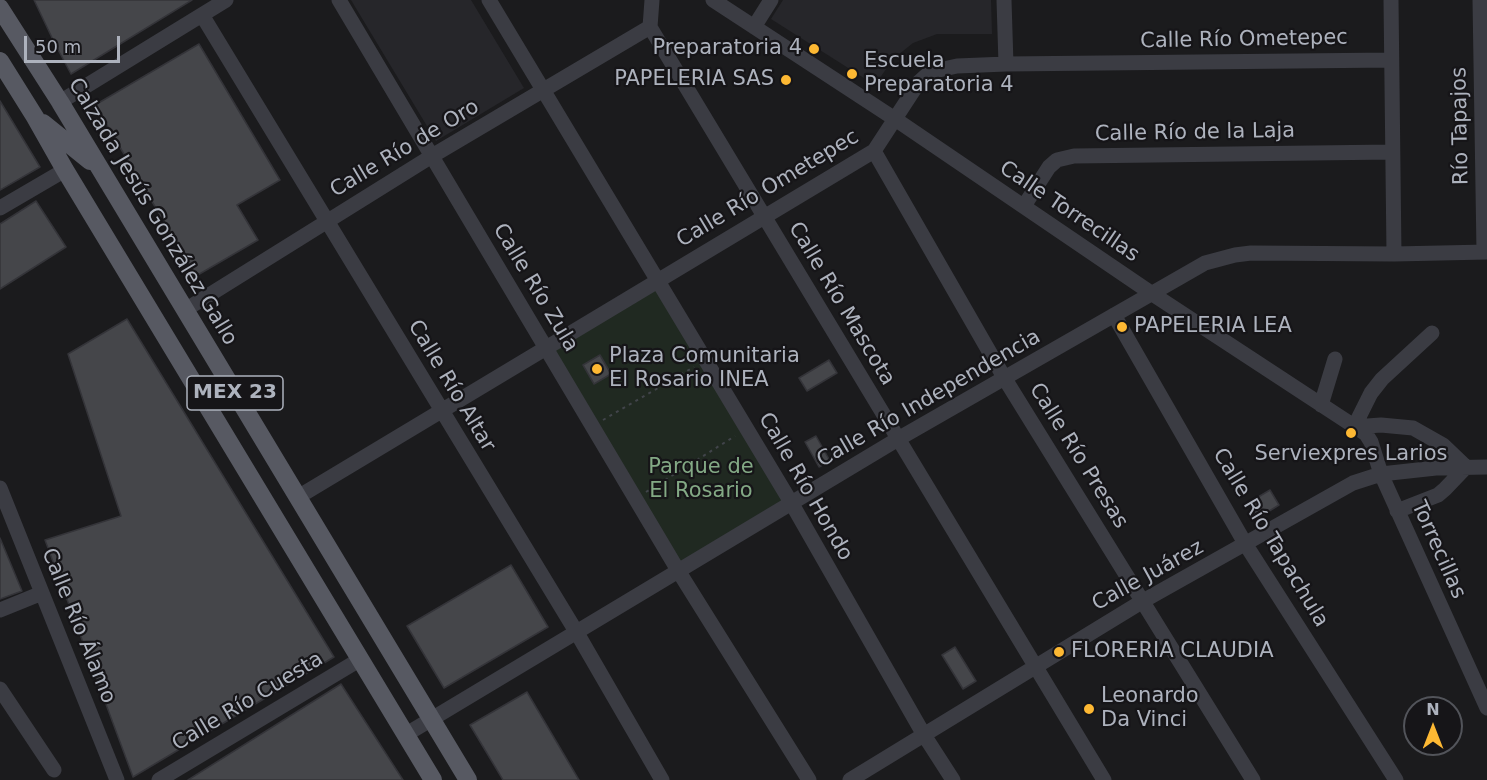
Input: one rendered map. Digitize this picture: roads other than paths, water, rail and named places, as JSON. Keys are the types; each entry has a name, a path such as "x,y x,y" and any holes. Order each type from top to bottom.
{"main road":[{"name":"Calzada Jesús González Gallo","path":"0,9 60,102 468,780"},
{"name":"MEX 23","path":"0,61 433,780"},
{"path":"35,117 98,167"}],"street":[{"path":"60,102 226,0"},
{"name":"Calle Río Zula","path":"339,0 679,572 809,780"},
{"name":"Calle Río Hondo","path":"489,0 792,504 924,735 953,780"},
{"path":"650,27 652,0"},
{"name":"Calle Torrecillas","path":"713,0 895,118 1151,293 1366,434 1371,442 1381,474"},
{"path":"754,27 771,0"},
{"path":"1004,0 1006,64"},
{"path":"1391,0 1394,254"},
{"name":"Río Tapajos","path":"1480,0 1484,31 1486,252"},
{"name":"Calle Río Altar","path":"202,15 577,633 662,780"},
{"name":"Calle Río de Oro","path":"185,310 432,156 650,27"},
{"name":"Calle Río Mascota","path":"650,27 1104,780"},
{"name":"Calle Río Ometepec","path":"298,497 874,151 919,82 930,72 957,66 1006,64 1392,60"},
{"name":"Calle Río Presas","path":"874,151 1005,379 1253,780"},
{"name":"Calle Río de la Laja","path":"1024,206 1049,167 1057,160 1074,156 1392,152"},
{"path":"0,208 65,170"},
{"name":"Calle Río Independencia","path":"405,735 898,439 1204,263 1234,255 1486,252"},
{"name":"Calle Río Tapachula","path":"1114,315 1246,544 1396,780"},
{"path":"1397,511 1438,495 1466,467 1443,445 1413,429 1381,426 1354,427 1371,393 1382,379 1432,333"},
{"path":"1321,405 1335,359"},
{"name":"Calle Juárez","path":"850,780 1143,601 1353,483 1381,474 1487,467"},
{"name":"Torrecillas","path":"1381,474 1487,708"},
{"name":"Calle Río Álamo","path":"0,488 117,780"},
{"path":"0,610 42,593"},
{"name":"Calle Río Cuesta","path":"159,780 359,660"},
{"path":"0,688 54,770"}],"place":[{"name":"Preparatoria 4","path":"814,49"},
{"name":"Escuela Preparatoria 4","path":"852,74"},
{"name":"PAPELERIA SAS","path":"786,80"},
{"name":"PAPELERIA LEA","path":"1122,327"},
{"name":"Plaza Comunitaria El Rosario INEA","path":"597,369"},
{"name":"Serviexpres Larios","path":"1351,433"},
{"name":"FLORERIA CLAUDIA","path":"1059,652"},
{"name":"Leonardo Da Vinci","path":"1089,709"}],"park label":[{"name":"Parque de El Rosario","path":"701,480"}]}
